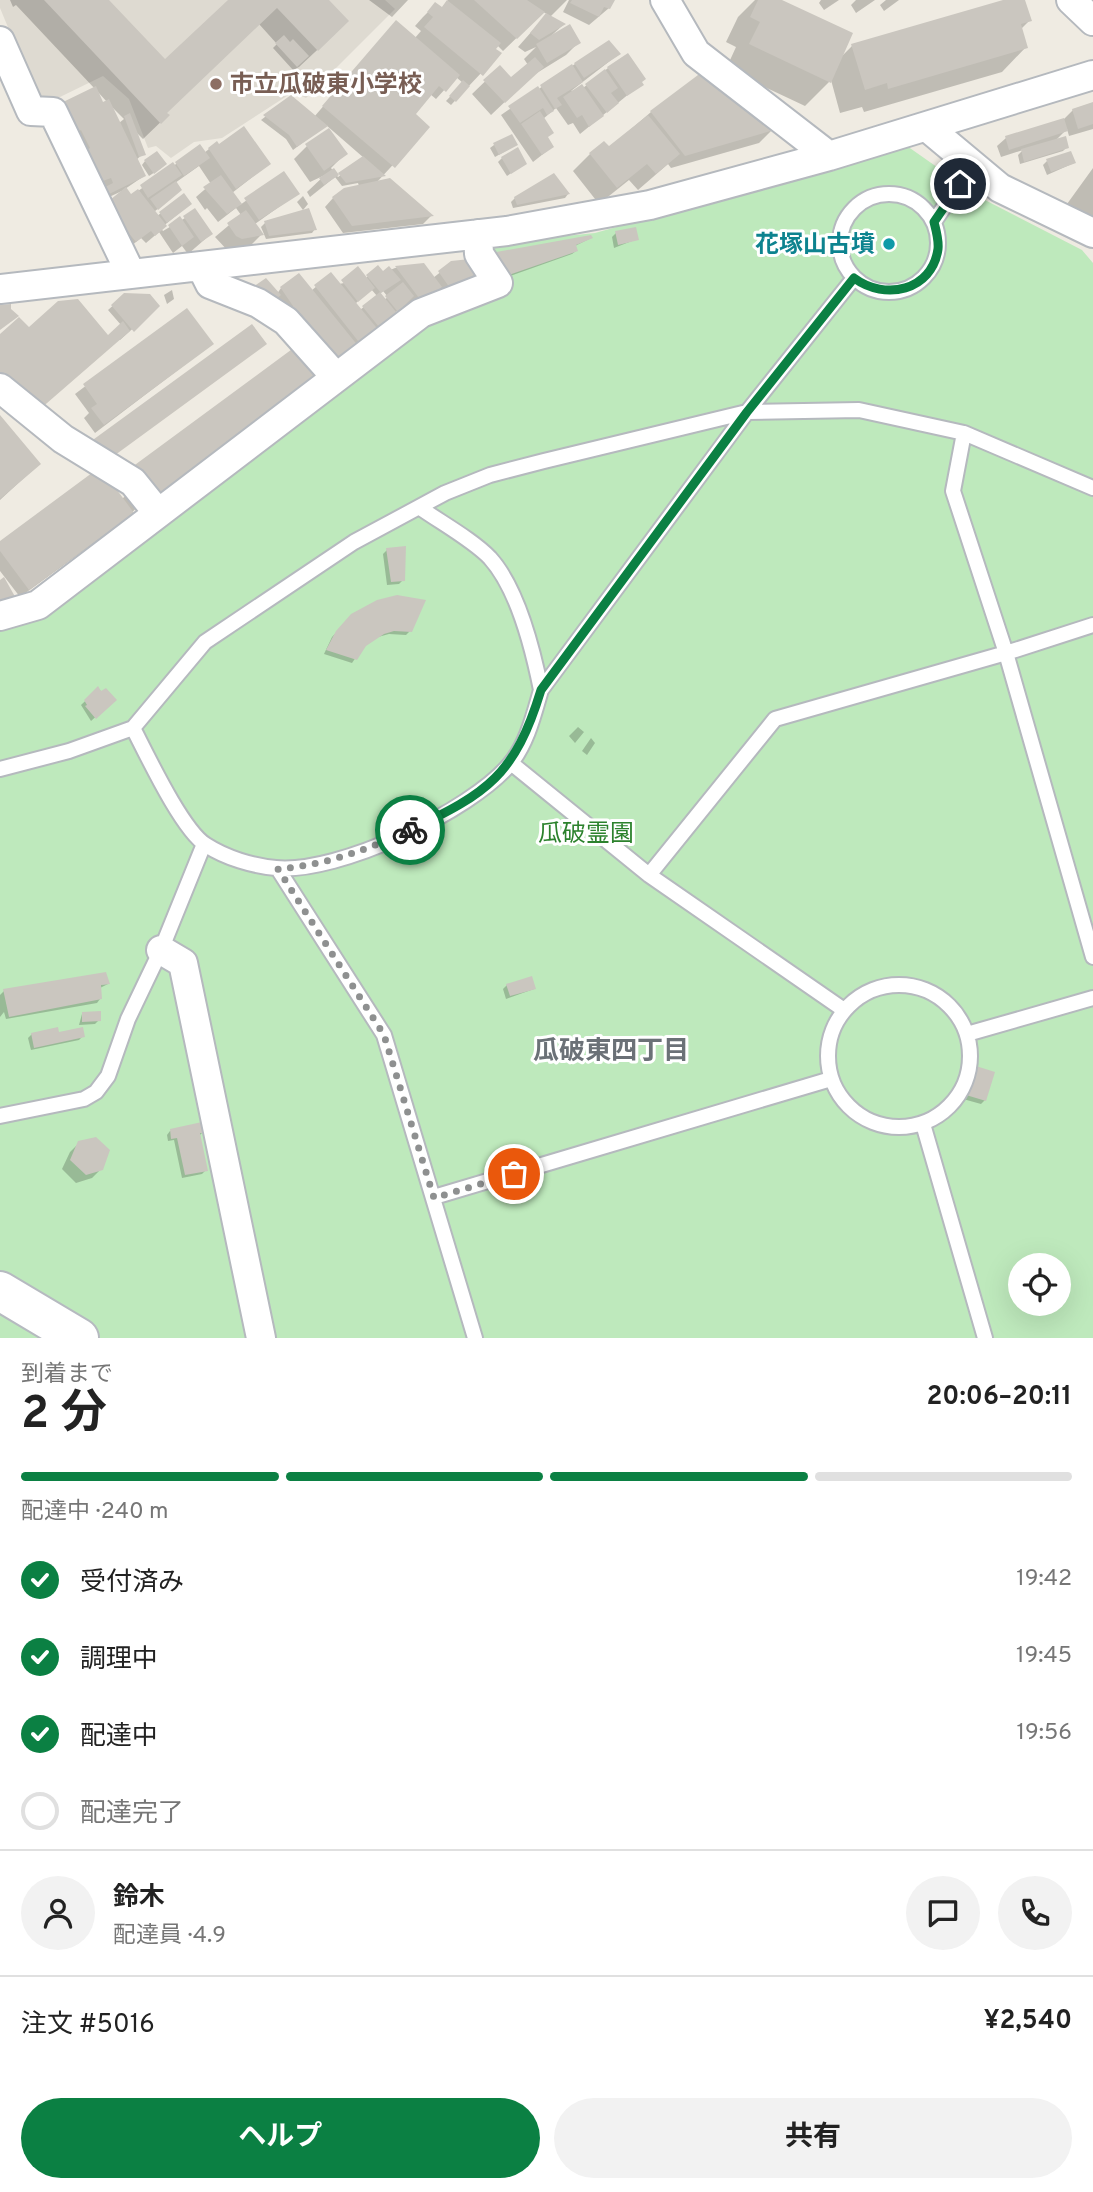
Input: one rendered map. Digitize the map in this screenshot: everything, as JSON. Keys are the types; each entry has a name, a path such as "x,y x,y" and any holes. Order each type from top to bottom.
{"street":[{"path":"665,0 696,53 829,156"},
{"path":"1071,0 1093,21"},
{"path":"0,41 31,111 53,112 131,274"},
{"path":"0,289 478,234 650,205 829,156 1093,75"},
{"path":"927,127 1000,188 1093,233"},
{"path":"0,615 38,604 421,313 498,282 479,254 478,234"},
{"path":"201,267 210,284 258,303 286,321 336,377"},
{"path":"0,388 62,439 133,482 158,513"},
{"path":"161,950 183,963 261,1338"},
{"path":"0,1291 79,1338"}],"lane":[{"path":"934,222 973,164"},
{"path":"894,194 911,199 924,208 934,222 939,245 935,262 917,283 906,289 880,291 854,278 845,263 840,247 841,233 850,213 870,198 894,194"},
{"path":"133,728 174,804 204,844 239,861 278,869 312,866 363,852 464,804 511,763 531,725 541,690 747,412 854,278"},
{"path":"0,769 69,751 133,728 205,642 354,542 419,506 491,475 747,412 859,410 964,433 1093,488"},
{"path":"964,433 953,491 1006,653 1093,957"},
{"path":"419,506 490,559 520,610 534,653 541,690"},
{"path":"649,875 775,719 1006,653 1093,625"},
{"path":"511,763 649,875 844,1010"},
{"path":"0,1116 84,1098 96,1092 108,1076 128,1019 161,950 204,844"},
{"path":"278,869 384,1035 475,1338"},
{"path":"882,986 911,986 937,995 956,1013 967,1034 970,1061 965,1084 949,1107 923,1124 898,1127 868,1120 842,1099 831,1079 827,1060 830,1035 844,1010 858,997 882,986"},
{"path":"967,1034 1093,998"},
{"path":"434,1198 831,1079"},
{"path":"923,1124 985,1338"}],"shaded area":[{"name":"市立瓜破東小学校","path":"0,0 385,0 395,9 306,98 293,92 222,138 194,142 171,158 156,146 148,148 129,99 103,76 60,97 37,97 0,8"}],"green space":[{"name":"瓜破霊園","path":"907,146 981,198 1082,250 1093,263 1093,1338 0,1338 0,626 423,321 489,244 595,233"}],"building":[{"path":"44,0 109,0 165,59 228,0 329,0 349,21 318,51 277,8 167,113 170,115 161,124"},
{"path":"447,0 501,43 496,49 502,53 483,76 424,27 433,17 427,12 435,2 442,7"},
{"path":"474,0 527,0 545,12 517,39"},
{"path":"572,0 615,0 610,9 604,7 599,17 570,3"},
{"path":"758,0 782,0 853,33 831,83 749,44 760,22 750,17"},
{"path":"1003,0 1025,0 1032,21 1021,24 1028,48 888,89 887,83 865,90 851,44"},
{"path":"546,13 566,24 539,40 530,33"},
{"path":"396,20 460,75 446,92 439,86 416,114 430,127 395,168 322,106"},
{"path":"570,24 581,43 547,63 536,44"},
{"path":"284,35 290,42 293,39 309,56 297,67 275,43"},
{"path":"609,40 621,54 584,78 574,63"},
{"path":"628,53 646,79 642,82 644,85 627,96 607,67"},
{"path":"535,57 544,67 505,103 483,80 500,65 511,77"},
{"path":"572,64 583,82 557,98 562,105 555,109 540,85"},
{"path":"605,69 618,88 611,93 619,103 607,113 585,84"},
{"path":"702,72 774,130 685,156 650,111"},
{"path":"463,80 470,86 456,102 449,96"},
{"path":"582,84 604,116 589,127 582,115 577,118 563,97"},
{"path":"96,86 103,102 109,99 146,176 103,197 99,190 113,183 111,178 103,181 98,170 90,173 81,153 90,148 81,130 74,134 59,104"},
{"path":"538,86 554,111 547,115 543,108 520,123 508,106"},
{"path":"291,95 328,126 297,147 289,135 263,115"},
{"path":"1093,102 1093,124 1078,129 1072,109"},
{"path":"540,111 554,133 548,137 554,147 542,155 521,124"},
{"path":"130,113 146,155 139,157 124,116"},
{"path":"648,115 680,154 656,174 647,164 617,188 589,153 604,141 609,146"},
{"path":"1064,118 1068,131 1009,150 1005,136"},
{"path":"244,126 271,164 236,189 208,148 217,141 219,144"},
{"path":"329,128 348,154 324,171 305,144"},
{"path":"512,134 518,145 499,155 493,143"},
{"path":"1066,136 1069,148 1024,162 1021,149"},
{"path":"200,144 210,158 184,176 175,162"},
{"path":"518,147 527,164 511,174 501,157"},
{"path":"157,151 167,164 154,174 144,160"},
{"path":"1071,151 1076,163 1051,172 1046,159"},
{"path":"363,156 386,176 346,183 338,173"},
{"path":"173,162 182,175 148,198 140,185"},
{"path":"334,168 339,175 324,185 319,178"},
{"path":"284,171 300,194 259,220 244,198"},
{"path":"554,173 570,194 517,205 514,197"},
{"path":"221,175 242,204 227,214 203,187"},
{"path":"390,178 434,216 352,226 332,197 344,188"},
{"path":"176,181 182,190 158,210 150,199"},
{"path":"126,187 131,194 138,189 167,226 155,236 151,231 136,242 105,204"},
{"path":"184,193 192,204 167,223 159,212"},
{"path":"195,208 213,234 201,242 183,216"},
{"path":"309,208 317,230 269,236 264,221"},
{"path":"246,210 264,235 242,239 236,236 227,223"},
{"path":"180,216 194,237 182,246 168,225"},
{"path":"636,227 639,240 618,245 615,231"},
{"path":"591,235 593,238 576,245 578,251 506,276 491,253"},
{"path":"470,259 479,275 452,291 438,271 451,261"},
{"path":"424,263 442,287 422,302 395,266"},
{"path":"378,265 383,271 389,266 401,280 381,293 366,275"},
{"path":"358,266 375,288 358,302 341,280"},
{"path":"331,272 380,332 362,346 314,285"},
{"path":"299,273 359,347 337,364 291,308 293,306 280,287"},
{"path":"266,278 281,295 276,299 253,287"},
{"path":"403,282 414,296 398,312 385,296"},
{"path":"380,292 396,312 379,327 362,306"},
{"path":"124,293 150,294 160,306 134,332 111,305"},
{"path":"78,299 108,335 123,321 130,331 39,410 0,378 0,334 19,317 29,327 58,301"},
{"path":"11,304 11,309 19,316 0,330 0,305"},
{"path":"187,308 214,344 104,425 91,408 97,404 83,384"},
{"path":"252,324 267,344 111,458 90,442"},
{"path":"299,344 320,380 160,501 128,470"},
{"path":"0,415 41,464 0,499"},
{"path":"100,467 134,513 29,590 0,551 0,541"},
{"path":"406,546 405,581 391,582 386,548"},
{"path":"4,577 18,602 0,604 0,580"},
{"path":"397,595 426,600 412,632 394,631 384,634 366,646 357,660 326,650 336,631 351,614 377,600"},
{"path":"98,686 101,691 106,688 117,700 96,719 85,706 87,705 84,700"},
{"path":"106,972 110,984 101,985 102,999 9,1017 3,989"},
{"path":"532,976 536,989 510,996 506,984"},
{"path":"101,1011 101,1021 82,1022 82,1012"},
{"path":"58,1027 59,1032 83,1027 85,1037 34,1048 31,1033"},
{"path":"976,1066 995,1072 986,1101 966,1095"},
{"path":"202,1122 205,1133 200,1133 208,1171 185,1175 177,1138 171,1139 170,1129"},
{"path":"96,1137 110,1150 103,1170 86,1175 70,1160 78,1141"}],"way so far":[{"path":"410,830 363,852 312,866 278,869 384,1035 434,1198 514,1174"}],"place":[{"name":"市立瓜破東小学校","path":"216,84"},
{"name":"花塚山古墳","path":"889,244"}],"district":[{"name":"瓜破東四丁目","path":"611,1050"}],"route":[{"path":"410,830 464,804 511,763 531,725 541,690 747,412 854,278 880,291 906,289 929,271 935,262 939,245 934,222 960,184"}]}
